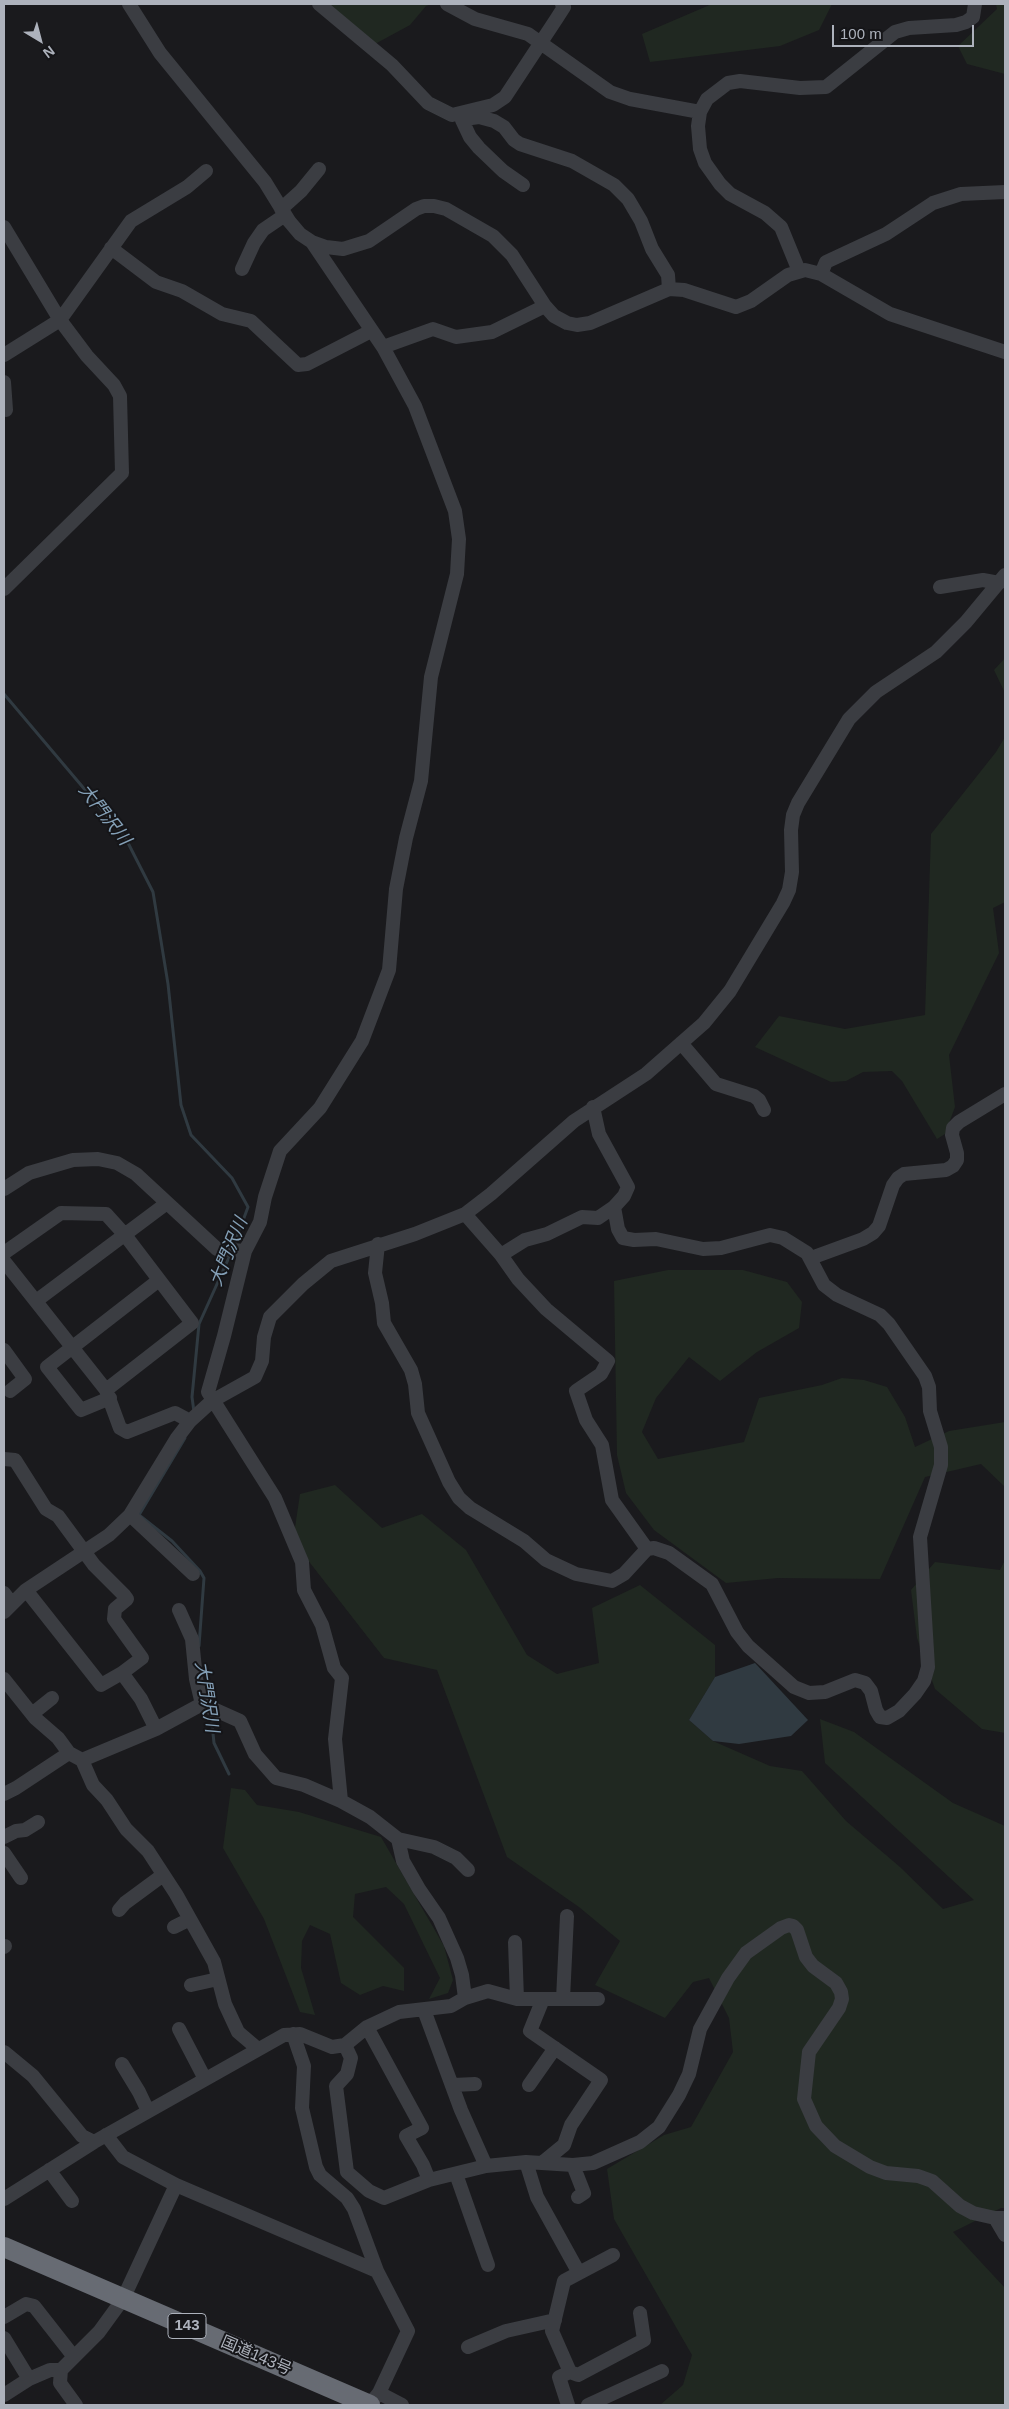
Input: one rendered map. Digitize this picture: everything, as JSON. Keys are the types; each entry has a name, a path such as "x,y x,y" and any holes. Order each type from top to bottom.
{"highway":[{"name":"国道143号","path":"4,2247 123,2299 373,2401"}],"street":[{"path":"128,4 160,53 265,182 283,212 300,234 312,242 326,247 343,249 369,241 424,206 446,209 479,226 503,246 512,255 545,306 554,316 577,326 597,320 669,289 684,290 736,307 751,301 788,274 800,271 813,271 890,314 1005,352"},
{"path":"319,4 392,65 428,103 457,118 479,148 503,171 523,185"},
{"path":"447,4 476,19 528,34 610,92 630,100 700,112"},
{"path":"457,118 493,104 505,97 564,7 562,4"},
{"path":"800,271 781,227 765,213 730,194 712,174 700,149 698,126 700,112 707,98 728,83 746,81 800,88 826,87 895,32 909,28 956,25 966,22 973,17 975,4"},
{"path":"457,118 479,117 494,121 504,127 514,140 520,144 572,161 614,185 628,199 642,221 652,249 668,275 669,289"},
{"path":"242,269 254,243 263,230 283,212 320,170"},
{"path":"4,355 60,320 132,221 187,188 206,171"},
{"path":"821,274 826,262 886,234 933,203 961,194 1005,192"},
{"path":"4,227 60,320 120,396 122,473 4,589"},
{"path":"312,242 383,347 415,406 455,511 459,539 457,574 431,678 421,781 406,838 396,889 389,970 362,1041 320,1108 280,1151 265,1196 260,1222 234,1250 224,1336 208,1392 275,1498 302,1562 304,1590 322,1625 334,1668 342,1678 335,1740 341,1801"},
{"path":"111,248 156,282 182,291 222,314 251,321 298,365 307,364 323,357 372,331"},
{"path":"383,347 433,329 456,338 492,332 545,306"},
{"path":"4,382 6,410"},
{"path":"940,587 982,580 1002,579"},
{"path":"6,1603 109,1535 130,1515 177,1438 190,1421 212,1401 255,1377 262,1361 264,1338 270,1317 282,1303 331,1261 378,1244 424,1231 466,1214 593,1107 646,1074 704,1023 730,991 783,903 789,890 792,872 791,830 793,815 798,803 850,719 876,692 936,652 966,622 1002,579"},
{"path":"682,1043 716,1084 754,1096 759,1100 764,1110"},
{"path":"811,1258 863,1239 873,1233 879,1226 893,1185 904,1174 946,1170 953,1166 957,1160 957,1153 952,1134 953,1128 1005,1094"},
{"path":"501,1255 525,1240 548,1234 582,1217 598,1218 614,1207 624,1196 628,1187 599,1134 593,1107"},
{"path":"4,1189 29,1173 72,1160 98,1159 118,1162 136,1174 217,1249 234,1250"},
{"path":"36,1301 167,1203"},
{"path":"378,1244 375,1273 382,1303 384,1323 411,1370 415,1384 418,1413 448,1482 459,1498 470,1508 524,1540 546,1560 576,1574 612,1581 624,1574 647,1549 654,1548 669,1553 712,1584 737,1632 748,1646 794,1687 809,1694 825,1692 855,1680 866,1683 871,1691 880,1717 887,1718 904,1705 924,1681 928,1667 920,1537 941,1465 941,1448 930,1411 929,1387 925,1376 889,1324 880,1315 837,1295 824,1285 807,1253 783,1238 770,1235 721,1248 702,1249 656,1239 634,1240 623,1238 618,1229 614,1207"},
{"path":"4,1253 61,1213 106,1214 125,1235 192,1323 108,1394 81,1410 46,1367 159,1280"},
{"path":"466,1214 501,1255 518,1279 546,1309 608,1361 601,1374 576,1391 586,1420 602,1445 612,1500 647,1549"},
{"path":"4,1261 108,1394 120,1428 127,1432 174,1414 190,1421"},
{"path":"4,1350 25,1379 10,1391"},
{"path":"4,1459 15,1460 46,1509 58,1516 84,1551 127,1600 115,1609 114,1619 142,1658 122,1674 101,1685 26,1590"},
{"path":"130,1515 193,1574"},
{"path":"178,1610 192,1639 196,1679 202,1704"},
{"path":"122,1674 141,1699 156,1729"},
{"path":"4,1679 32,1714 58,1738 69,1753 82,1760 93,1785 107,1800 126,1829 148,1851 214,1962 224,2004 238,2032 258,2049"},
{"path":"32,1714 52,1698"},
{"path":"202,1704 240,1721 255,1754 276,1778 304,1785 341,1801 370,1817 398,1839 434,1848 456,1858 468,1870"},
{"path":"82,1760 156,1729 202,1704"},
{"path":"4,1794 69,1753"},
{"path":"4,1837 16,1831 26,1830 38,1822"},
{"path":"398,1839 403,1861 419,1889 440,1918 457,1958 462,1975 464,1998"},
{"path":"4,1853 21,1878"},
{"path":"119,1910 125,1903 163,1876"},
{"path":"563,1999 567,1916"},
{"path":"174,1927 190,1919"},
{"path":"346,2045 351,2058 347,2074 336,2086 347,2172 369,2191 384,2198 429,2180 486,2166 526,2162 573,2165 593,2163 614,2156 640,2142 659,2127 679,2095 689,2074 700,2029 728,1978 746,1953 781,1928 789,1925 797,1930 806,1957 813,1966 836,1983 841,1992 839,2008 809,2052 804,2098 816,2126 835,2146 870,2167 886,2173 918,2176 932,2181 973,2213 1000,2218 1005,2235"},
{"path":"515,1942 517,1999"},
{"path":"191,1985 218,1979"},
{"path":"4,2199 94,2142 284,2035 300,2034 332,2047 346,2045 367,2027 399,2012 451,2006 464,1998 488,1991 517,1999 598,1999"},
{"path":"542,2163 564,2145 571,2125 601,2080 530,2031 543,1999"},
{"path":"424,2010 486,2166"},
{"path":"367,2027 422,2128 406,2136 423,2165 429,2180"},
{"path":"179,2029 205,2078"},
{"path":"292,2034 304,2066 302,2108 316,2167 320,2175 347,2198 354,2209 377,2270 408,2331 373,2401 402,2405"},
{"path":"528,2086 554,2048"},
{"path":"6,2058 33,2076 82,2136 94,2142"},
{"path":"122,2064 148,2111"},
{"path":"453,2086 475,2084"},
{"path":"106,2135 123,2156 176,2185 377,2270"},
{"path":"526,2162 537,2198 579,2273"},
{"path":"573,2165 584,2193 578,2197"},
{"path":"49,2170 72,2200"},
{"path":"331,2184 347,2172"},
{"path":"456,2174 488,2265"},
{"path":"76,2405 60,2383 61,2370 99,2332 123,2299 176,2185"},
{"path":"570,2372 552,2331 564,2281 613,2255"},
{"path":"4,2318 26,2304 34,2306 74,2357"},
{"path":"568,2405 559,2377 570,2372 578,2375 644,2340 640,2313"},
{"path":"468,2347 506,2331 555,2320"},
{"path":"4,2338 29,2379"},
{"path":"4,2395 29,2379 50,2370 61,2370"},
{"path":"588,2405 662,2371"}],"shaded area":[{"path":"328,4 432,4 426,6 410,25 375,44"},
{"path":"712,4 832,4 819,30 780,46 650,62 642,34"},
{"path":"996,4 1005,4 1005,74 967,64 958,46 997,9"},
{"path":"1005,658 1005,693 994,670"},
{"path":"1005,737 1005,902 993,908 999,953 949,1055 955,1107 945,1134 937,1139 902,1081 892,1071 863,1072 846,1081 831,1082 755,1047 779,1016 845,1029 925,1015 931,834 996,752"},
{"path":"668,1270 743,1270 787,1282 802,1302 799,1328 757,1352 720,1381 689,1357 656,1398 642,1432 658,1459 744,1442 759,1398 822,1385 842,1378 864,1380 887,1387 905,1417 915,1447 949,1431 1005,1422 1005,1487 981,1464 925,1477 880,1579 778,1578 726,1583 654,1530 626,1493 617,1455 614,1281"},
{"path":"335,1485 382,1528 422,1514 466,1550 527,1655 557,1674 599,1663 592,1608 640,1585 715,1645 715,1677 689,1720 713,1741 770,1766 802,1771 846,1821 900,1867 943,1909 974,1900 825,1763 820,1719 854,1732 953,1803 1005,1826 1005,2208 1001,2208 953,2232 1005,2288 1005,2405 660,2405 683,2385 692,2355 614,2219 607,2169 664,2135 691,2127 733,2052 729,2018 709,1978 693,1982 665,2018 595,1985 620,1941 579,1907 507,1857 437,1670 384,1658 293,1541 300,1494"},
{"path":"1005,1560 1005,1733 982,1729 935,1689 917,1638 911,1590 935,1562 1000,1570"},
{"path":"755,1663 808,1720 791,1736 739,1744 713,1741 689,1720 715,1677"},
{"path":"231,1788 245,1790 257,1805 299,1812 381,1837 444,1946 453,1980 448,1993 429,1999 440,1978 404,1904 386,1887 355,1894 353,1917 404,1968 404,1991 383,1986 360,1995 341,1983 330,1934 310,1925 302,1941 301,1968 315,2015 300,2012 264,1919 223,1848"}],"waterway":[{"name":"大門沢川","path":"4,694 125,837 153,892 168,984 181,1105 191,1135 232,1178 248,1207 234,1245"},
{"name":"大門沢川","path":"194,1412 192,1397 199,1324 231,1253"},
{"name":"大門沢川","path":"185,1438 139,1515 172,1541 200,1571 204,1578 199,1646"},
{"name":"大門沢川","path":"211,1714 214,1743 229,1774"}]}
